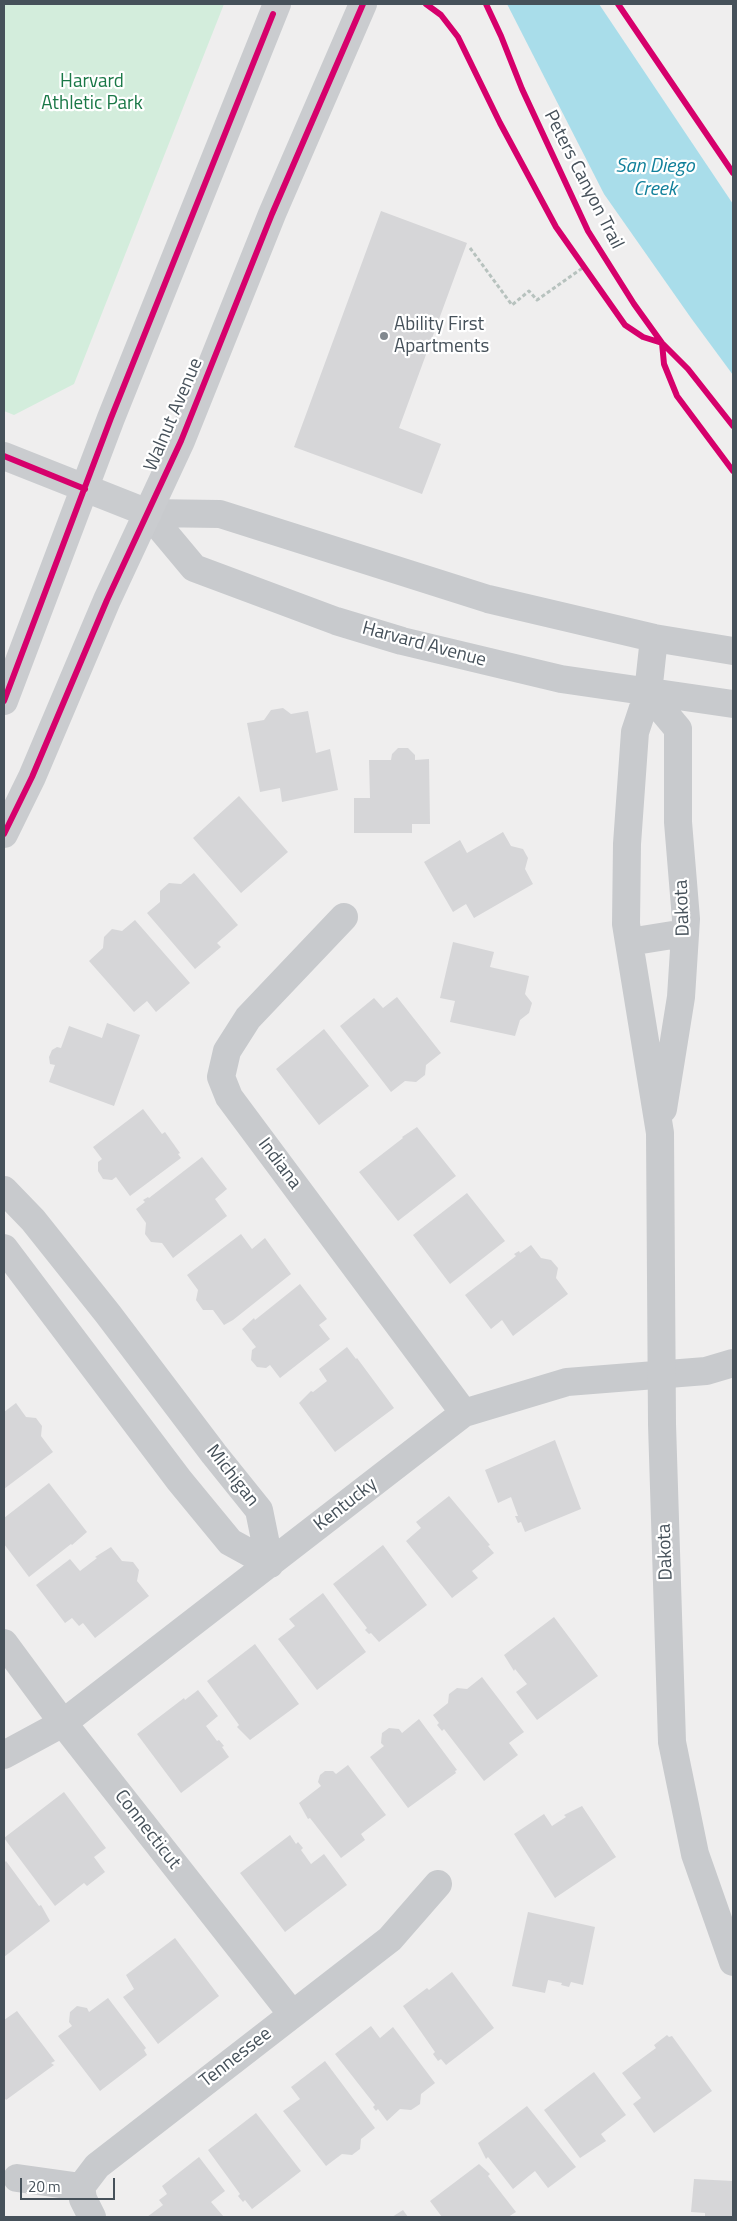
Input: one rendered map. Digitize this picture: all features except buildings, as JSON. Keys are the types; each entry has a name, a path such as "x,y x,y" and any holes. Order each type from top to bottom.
{"main road":[{"path":"4,701 111,418 277,4"},
{"name":"Walnut Avenue","path":"4,834 32,777 107,600 181,441 272,214 363,4"},
{"name":"Harvard Avenue","path":"4,456 148,513"}],"street":[{"name":"Harvard Avenue","path":"148,513 220,514 488,599 654,638 733,651"},
{"name":"Harvard Avenue","path":"148,513 194,568 336,621 402,641 561,679 733,704"},
{"name":"Dakota","path":"654,638 648,693 635,732 627,844 626,924 660,1132 661,1375 672,1742 695,1854 733,1962"},
{"name":"Dakota","path":"648,693 678,729 678,822 686,919 681,997 660,1132"},
{"name":"Indiana","path":"344,918 248,1018 227,1051 221,1077 229,1097 464,1413"},
{"path":"629,942 685,933"},
{"name":"Michigan","path":"4,1190 33,1220 108,1314 259,1510 270,1564"},
{"path":"4,1248 148,1439 230,1542 270,1564"},
{"name":"Kentucky","path":"4,1755 63,1723 464,1413 567,1382 706,1371 733,1363"},
{"path":"148,1439 182,1412"},
{"name":"Connecticut","path":"4,1643 63,1723 292,2014"},
{"name":"Tennessee","path":"81,2187 97,2166 390,1939 438,1884"},
{"path":"17,2178 81,2187 82,2199 92,2217"}],"path":[{"path":"470,248 512,305 529,291 537,300 587,270 579,259"}],"green space":[{"name":"Harvard Athletic Park","path":"4,4 224,4 74,384 14,415 4,411"}],"water":[{"name":"San Diego Creek","path":"507,4 599,4 733,204 733,375 604,194"}],"cycle path":[{"path":"4,834 32,777 107,600 181,441 272,214 363,4"},
{"path":"426,4 441,15 458,37 500,123 556,227 625,325 643,337 662,343 664,364 677,396 733,471"},
{"name":"Peters Canyon Trail","path":"486,4 522,89 588,231 634,304 662,343 688,369 733,426"},
{"path":"618,4 733,173"},
{"path":"4,701 111,418 273,14"},
{"path":"4,456 85,489"}],"place":[{"name":"Ability First Apartments","path":"384,336"}]}
